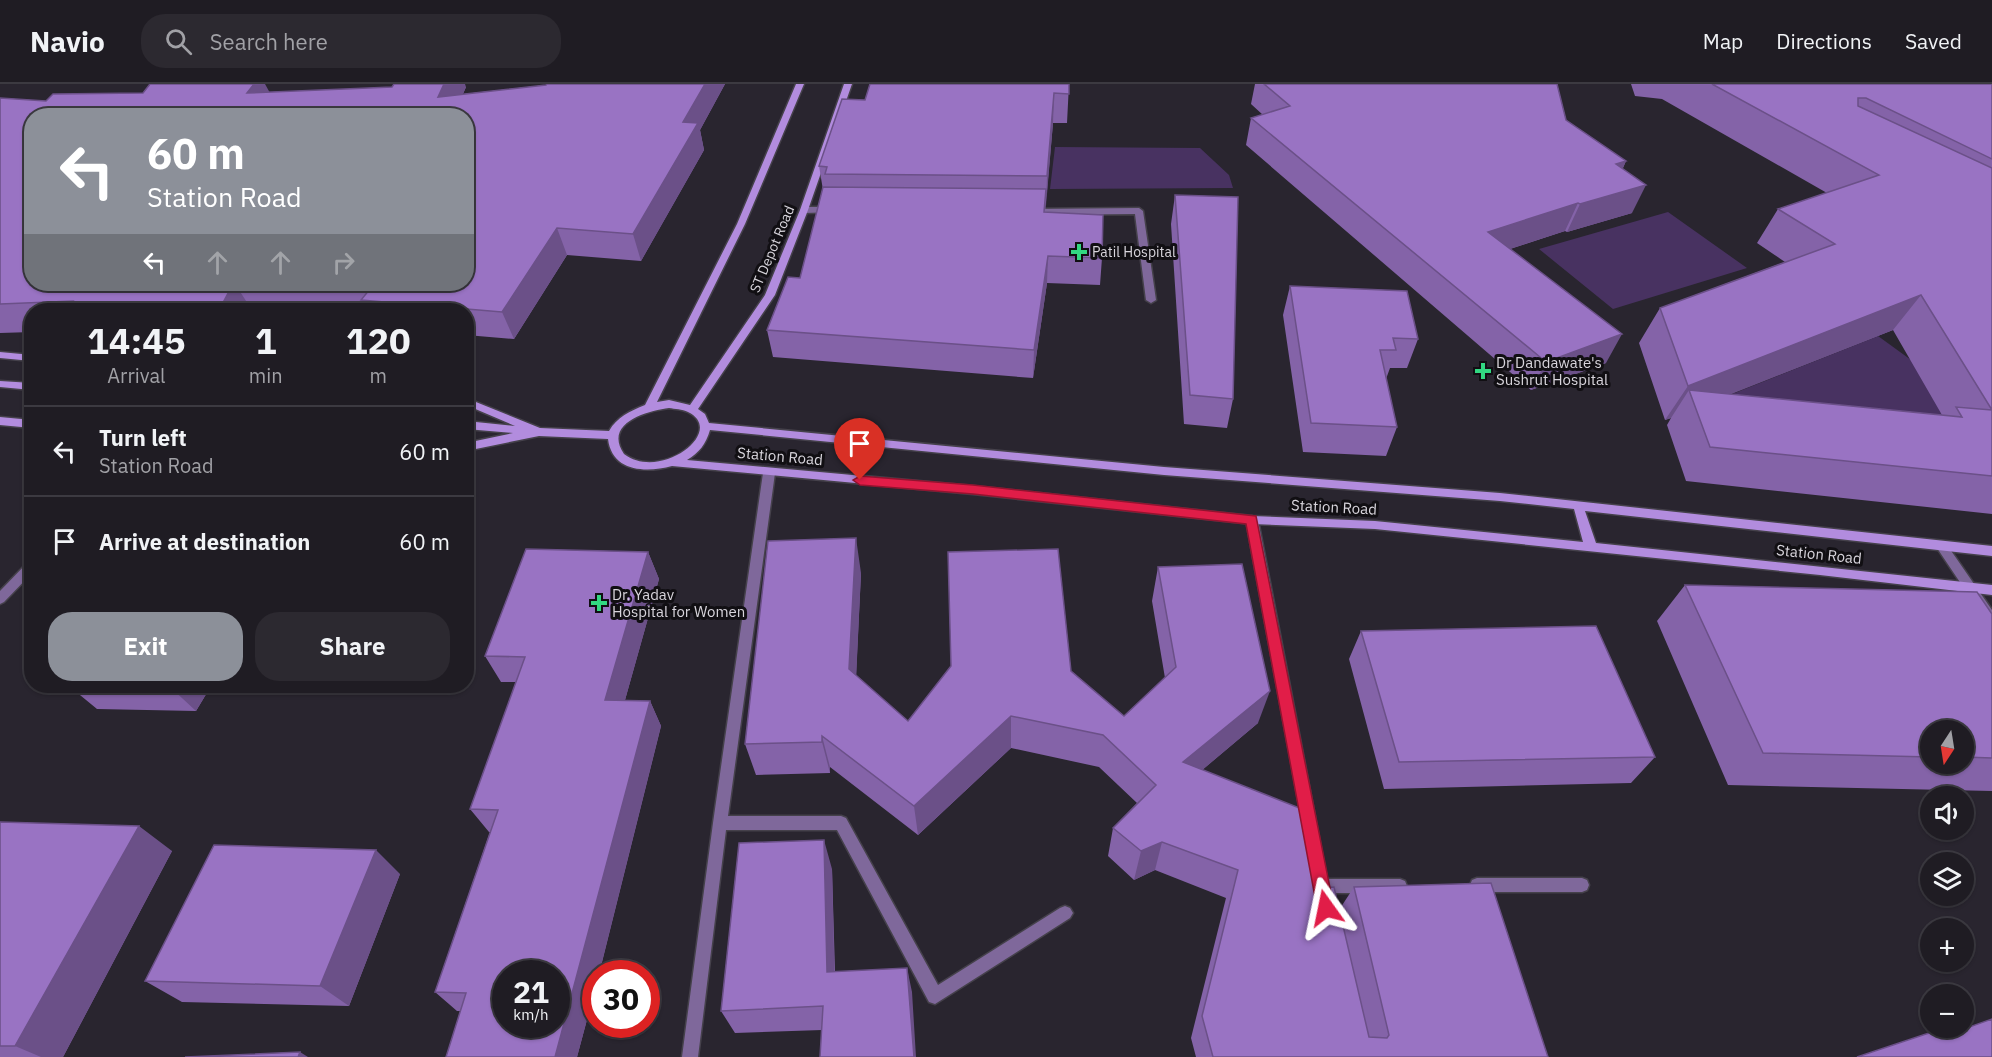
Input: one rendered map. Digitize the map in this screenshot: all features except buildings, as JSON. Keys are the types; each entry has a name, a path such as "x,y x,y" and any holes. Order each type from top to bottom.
{"main road":[{"path":"650,406 741,224 800,84"},
{"name":"ST Depot Road","path":"692,409 770,295 804,210 848,84"},
{"path":"0,355 24,357"},
{"path":"0,384 24,386"},
{"path":"474,404 539,432"},
{"path":"680,405 692,409 701,417 705,426 704,436 698,447 675,463 644,466 631,464 620,458 615,449 614,435 624,419 650,406 680,405"},
{"path":"0,421 24,423"},
{"name":"Station Road","path":"705,426 1152,470 1578,505 1992,550"},
{"path":"474,427 614,435"},
{"path":"474,445 539,432"},
{"name":"Station Road","path":"675,463 973,490 1252,520 1375,525 1992,590"},
{"path":"1578,505 1590,547"}],"street":[{"path":"804,210 840,210"},
{"path":"1019,212 1139,211 1151,300"},
{"path":"690,1057 769,472"},
{"path":"1252,520 1322,892 1416,886"},
{"path":"1941,545 1992,620"},
{"path":"0,599 24,574"},
{"path":"720,823 841,823 935,996 1065,913"},
{"path":"1463,885 1582,885"}],"shaded area":[{"path":"1055,147 1200,148 1229,175 1233,188 1050,189"},
{"path":"1668,212 1747,268 1613,309 1539,249"},
{"path":"1878,336 1969,402 1942,414 1959,444 1697,408"}],"place":[{"name":"Patil Hospital","path":"1079,252"},
{"name":"Dr Dandawate's Sushrut Hospital","path":"1483,371"},
{"name":"Dr. Yadav Hospital for Women","path":"599,603"}],"route":[{"path":"860,480 1252,520 1326,908"}]}
